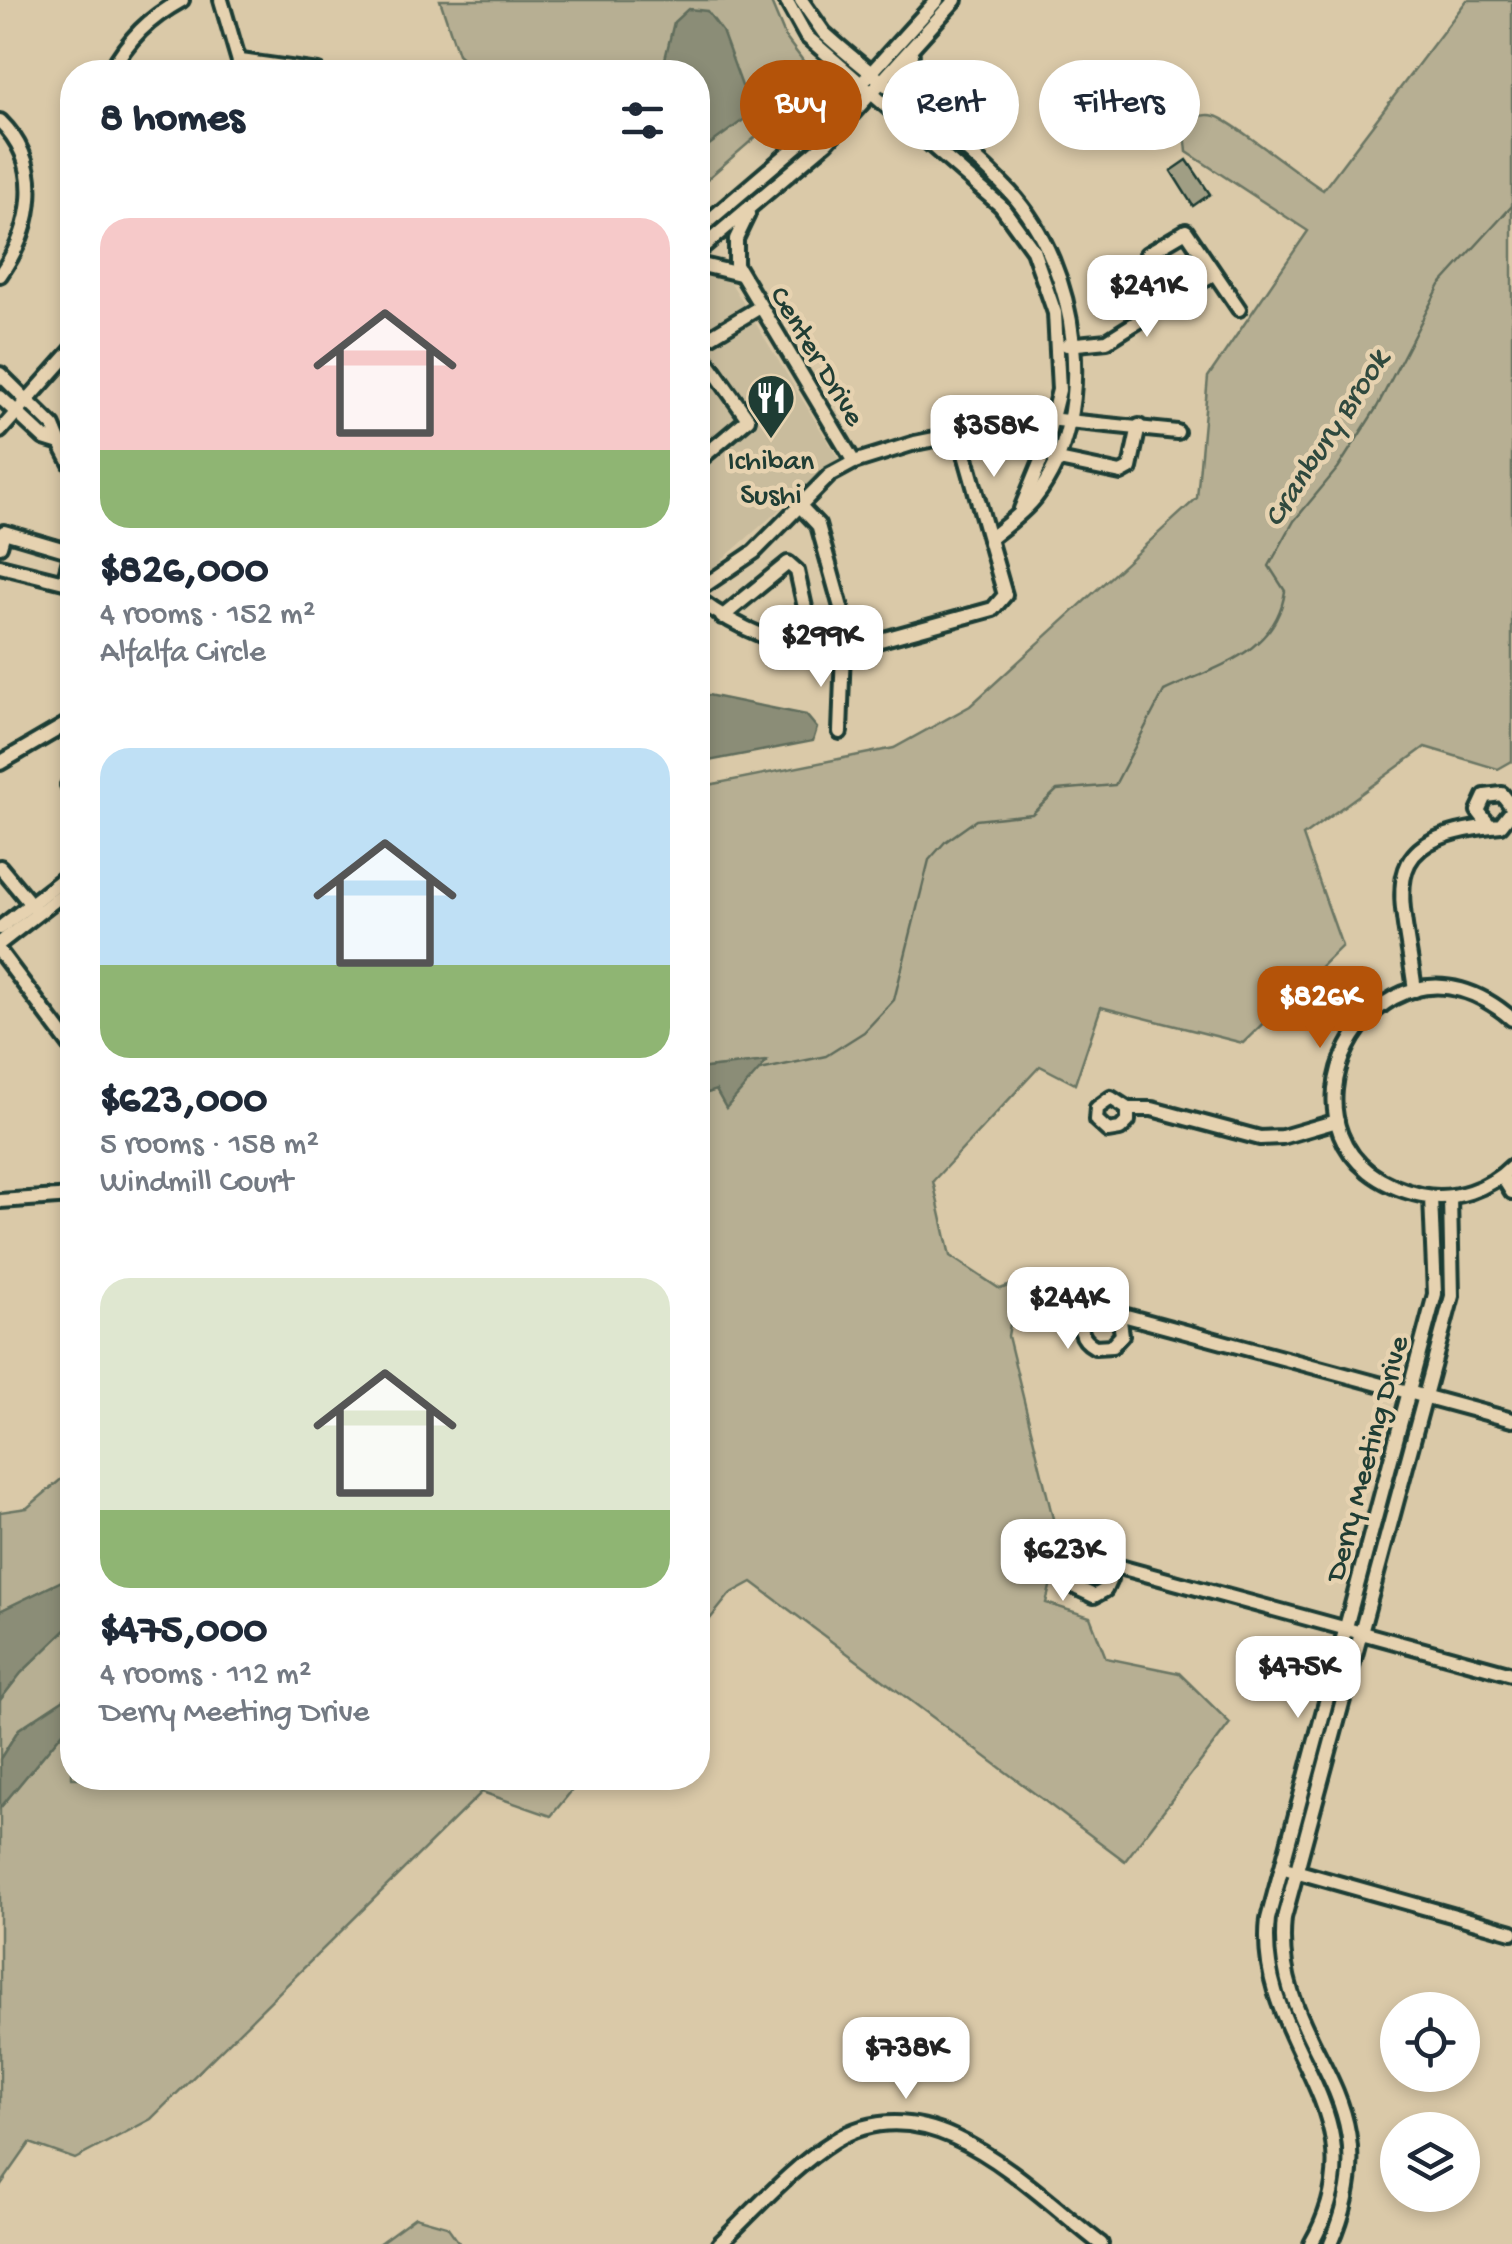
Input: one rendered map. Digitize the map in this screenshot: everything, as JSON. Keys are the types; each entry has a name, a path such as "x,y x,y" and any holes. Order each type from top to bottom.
{"street":[{"path":"117,60 150,18 182,0"},
{"path":"220,0 240,60"},
{"path":"786,0 806,36 831,60"},
{"path":"800,0 824,33 882,85"},
{"path":"710,242 871,97 876,80 937,0"},
{"path":"862,86 876,80 914,48 955,0"},
{"path":"911,60 914,48"},
{"path":"824,53 827,60"},
{"path":"862,89 1001,206 1033,250 1044,278 1060,346 1059,390 1020,512"},
{"path":"0,120 26,162 32,193 25,230 0,275"},
{"path":"710,220 792,150"},
{"path":"962,150 1022,209 1053,263 1075,344 1068,418 1054,459 1035,498 989,538"},
{"path":"710,267 740,274 735,245 752,208"},
{"path":"1168,302 1146,263 1147,254 1186,231 1239,309"},
{"name":"Center Drive","path":"740,274 854,462"},
{"path":"1060,346 1107,341 1213,274"},
{"path":"710,338 760,307"},
{"path":"0,431 60,364"},
{"path":"710,364 748,419 710,451"},
{"path":"0,374 53,426 60,443"},
{"path":"0,398 44,438 60,443"},
{"name":"Center Drive","path":"710,582 754,552 830,475 854,462 959,433 1052,418 1177,432"},
{"path":"1054,459 1121,473 1130,468 1139,426"},
{"path":"710,608 748,631 814,649 848,649 1000,604 1005,595 959,433"},
{"path":"799,504 818,525 848,649 840,732"},
{"path":"0,546 4,532 60,548"},
{"path":"722,617 788,563 797,571 814,649"},
{"path":"0,566 60,581"},
{"path":"0,762 60,729"},
{"path":"1416,990 1402,886 1404,866 1414,850 1430,840 1506,822 1512,809 1502,794 1484,796 1478,811 1489,826"},
{"path":"0,868 34,908"},
{"path":"0,944 60,884"},
{"path":"0,928 60,893"},
{"path":"0,952 60,1032"},
{"path":"1512,1019 1471,993 1444,988 1416,990 1384,1003 1358,1025 1341,1054 1334,1088 1337,1122 1351,1151 1372,1174 1400,1190 1431,1198 1478,1190 1507,1171 1512,1192"},
{"path":"1128,1109 1152,1109 1260,1138 1282,1137 1337,1122"},
{"path":"0,1201 60,1197"},
{"name":"Derry Meeting Drive","path":"1330,2244 1350,2180 1350,2136 1342,2099 1295,2008 1282,1962 1284,1918 1452,1296 1450,1197"},
{"name":"Derry Meeting Drive","path":"1311,2244 1324,2218 1334,2180 1334,2139 1320,2090 1270,1984 1266,1939 1280,1867 1435,1294 1431,1198"},
{"path":"1119,1314 1512,1420"},
{"path":"1105,1566 1512,1674"},
{"path":"1280,1867 1512,1932"},
{"path":"718,2244 830,2143 858,2129 892,2122 925,2125 957,2138 1101,2244"}],"shaded area":[{"path":"440,0 770,0 786,38 802,60 740,60 741,150 710,177 710,60 465,60 458,54"},
{"path":"1467,0 1512,0 1512,761 1498,769 1425,747 1303,836 1342,946 1243,1043 1101,1007 1075,1084 1040,1066 933,1181 950,1256 1000,1289 1017,1283 1008,1336 1060,1547 1046,1603 1090,1617 1106,1658 1179,1673 1230,1723 1125,1861 752,1582 730,1594 710,1619 710,1092 716,1090 726,1107 766,1061 710,1068 710,785 894,748 970,706 1197,498 1208,377 1308,231 1187,152 1200,150 1200,116 1215,116 1323,190"},
{"path":"688,9 707,11 722,31 740,80 740,123 710,144 710,60 665,60 674,22"},
{"path":"710,276 728,278 838,458 710,570"},
{"path":"710,695 806,715 817,728 813,741 710,761"},
{"path":"767,1061 726,1108 716,1090 710,1092 710,1068"},
{"path":"60,1480 60,1582 0,1611 0,1512 27,1508"},
{"path":"60,1582 60,1636 21,1673 0,1700 0,1611"},
{"path":"60,1636 60,1702 19,1729 0,1759 0,1700 21,1673"},
{"path":"60,1702 60,1736 0,1808 0,1759 19,1729"},
{"path":"60,1736 60,1790 572,1790 551,1816 482,1792 151,2119 75,2159 30,2143 0,2186 0,1808"},
{"path":"415,2217 447,2226 460,2244 378,2244"}],"building":[{"path":"1187,160 1210,194 1193,206 1171,171"}],"waterway":[{"name":"Cranbury Brook","path":"760,1070 826,1056 864,1032 894,1000 929,860 945,842 976,820 1032,814 1057,790 1115,785 1164,691 1240,656 1269,630 1285,591 1269,566 1294,521 1338,468 1377,407 1440,285 1512,206"}],"place":[{"name":"Ichiban Sushi","path":"771,440"}]}
